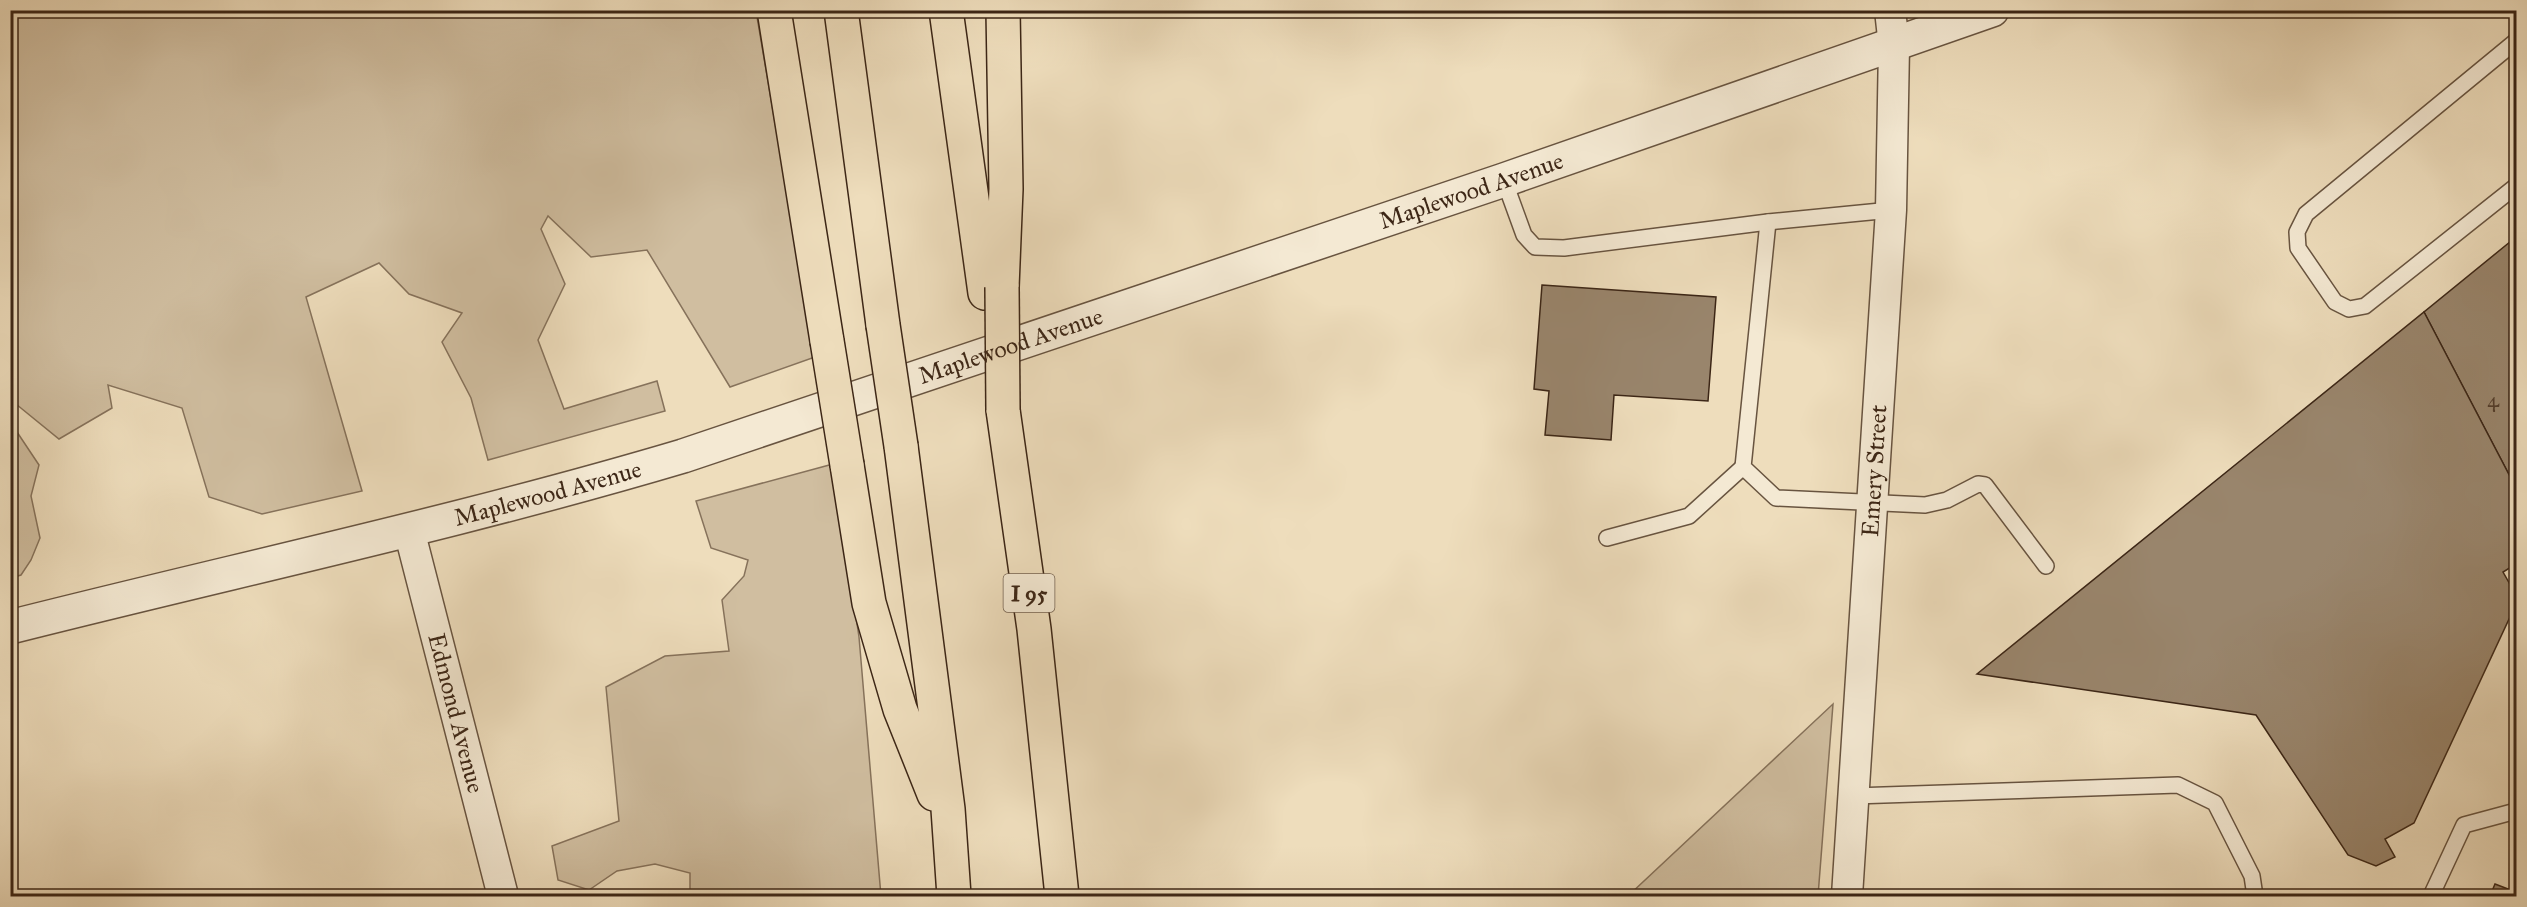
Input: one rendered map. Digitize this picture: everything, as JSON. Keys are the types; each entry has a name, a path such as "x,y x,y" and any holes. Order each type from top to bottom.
{"highway":[{"path":"774,10 869,603 900,709 950,835"},
{"path":"840,10 901,446 950,835 954,897"},
{"name":"I 95","path":"946,10 994,290 1003,410 1034,629 1062,897"},
{"path":"994,290 1006,189 1003,10"}],"street":[{"name":"Emery Street","path":"1847,897 1891,210 1894,46 1890,10"},
{"name":"Maplewood Avenue","path":"10,627 409,530 598,481 756,433 1504,180 1992,10"},
{"name":"Edmond Avenue","path":"409,530 503,897"}],"lane":[{"path":"2517,41 2306,214 2297,232 2298,248 2335,302 2349,309 2365,306 2517,186"},
{"path":"1504,180 1524,235 1535,247 1564,248 1768,222 1891,210"},
{"path":"1607,538 1689,516 1743,466 1768,222"},
{"path":"1743,466 1776,498 1924,505 1947,500 1978,484 1985,485 2046,567"},
{"path":"1854,796 2178,785 2216,803 2252,876 2254,897"},
{"path":"2431,897 2464,825 2517,811"}],"shaded area":[{"path":"10,11 756,11 815,357 730,387 647,250 591,257 548,216 541,229 565,284 538,340 564,409 657,381 665,411 488,460 471,398 442,342 462,313 409,294 379,263 306,297 362,491 262,514 209,497 182,408 108,385 112,408 59,439 11,400"},
{"path":"11,423 39,465 31,496 40,538 31,560 21,575 11,578"},
{"path":"833,464 859,637 881,896 690,896 690,873 655,864 617,871 589,890 558,880 552,846 619,821 606,687 665,656 729,651 722,600 744,576 748,560 711,548 696,501"},
{"path":"1833,704 1818,896 1628,896"}],"building":[{"path":"2516,237 2516,488 2424,312"},
{"path":"1542,285 1716,297 1708,401 1614,395 1611,440 1545,435 1549,391 1534,389"},
{"path":"2424,312 2516,488 2516,564 2503,572 2516,595 2516,604 2414,823 2385,839 2395,857 2376,866 2348,855 2256,715 1977,674"},
{"path":"2495,884 2516,892 2516,896 2490,896"}]}
